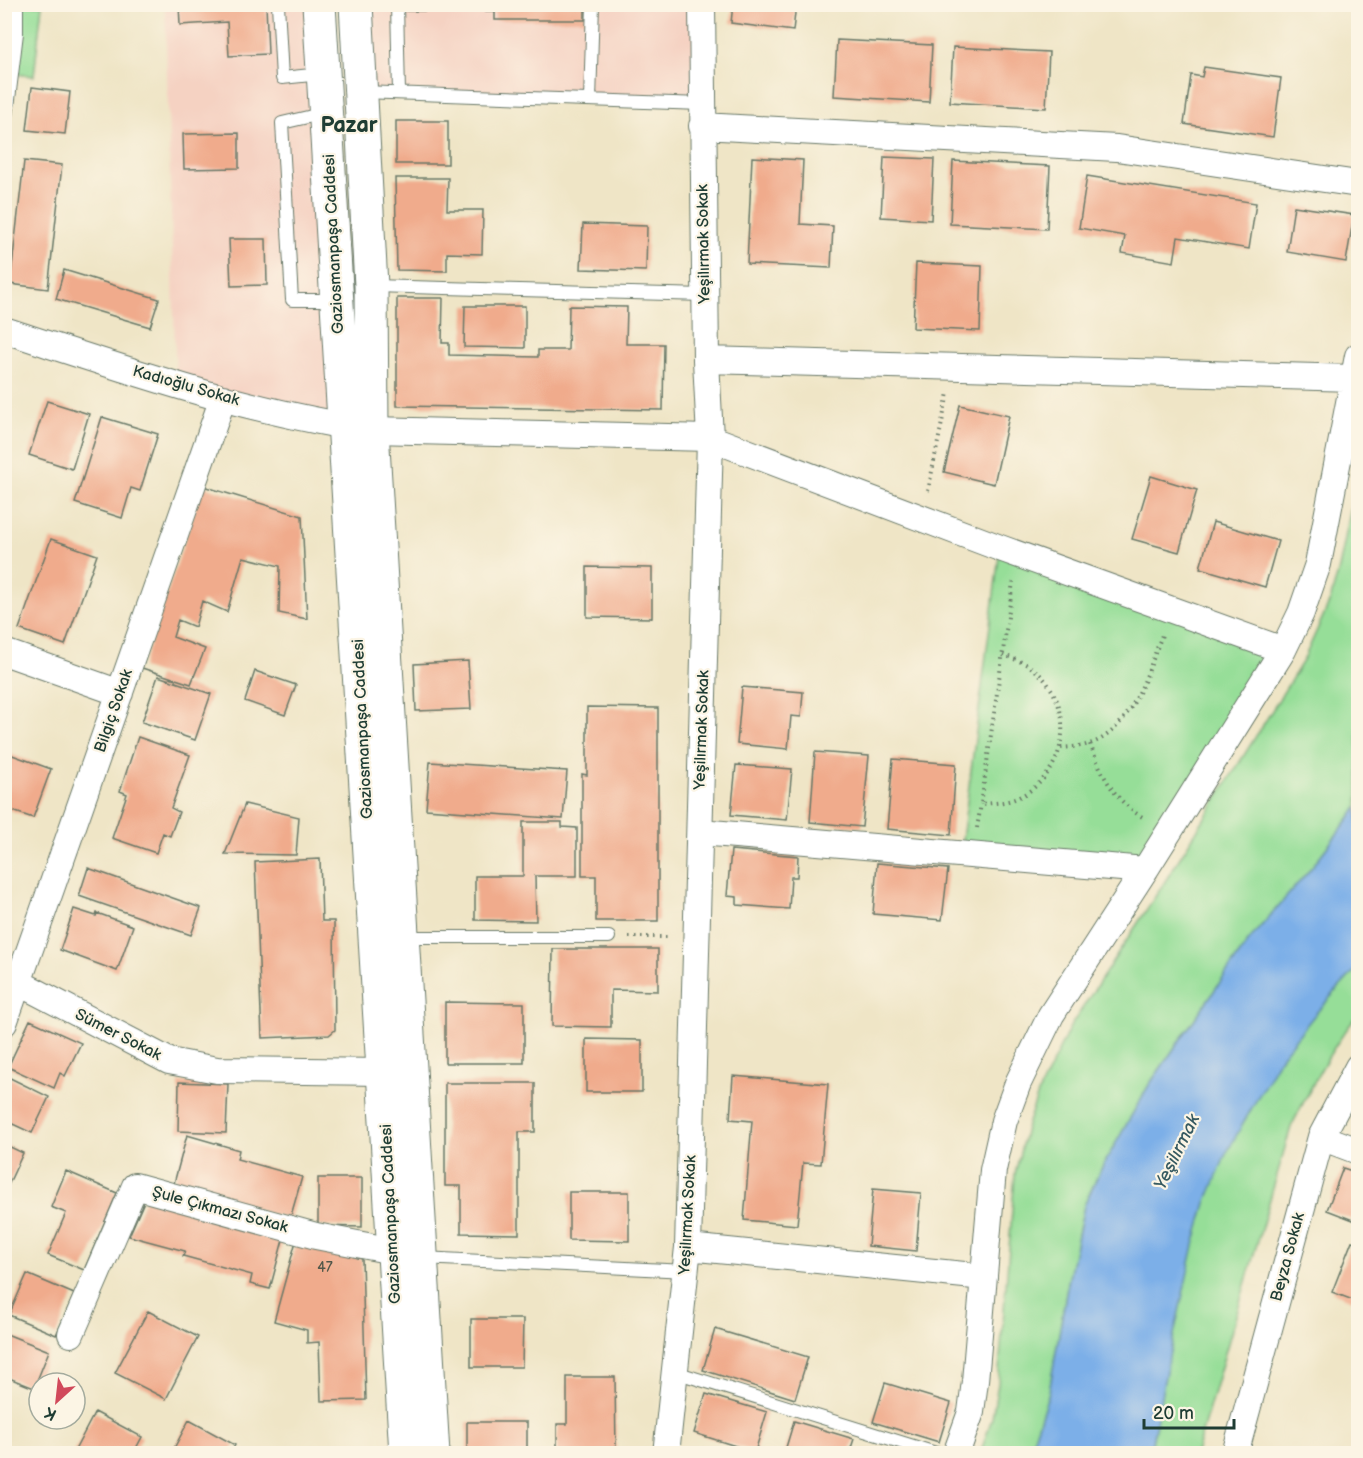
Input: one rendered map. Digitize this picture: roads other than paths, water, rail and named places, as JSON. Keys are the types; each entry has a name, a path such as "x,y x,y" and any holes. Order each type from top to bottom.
{"main road":[{"name":"Gaziosmanpaşa Caddesi","path":"320,4 337,300 358,428 403,937 406,1454"},
{"name":"Gaziosmanpaşa Caddesi","path":"356,4 371,286 358,428 383,1072 433,1454"}],"street":[{"name":"Yeşilırmak Sokak","path":"666,1454 687,1259 710,438 706,360 702,4"},
{"path":"702,115 1117,148 1359,184"},
{"name":"Kadıoğlu Sokak","path":"4,330 223,398 358,428 710,438 923,519 1283,650"},
{"path":"706,360 953,367 1356,367 1318,564 1301,613 1283,650 1051,1015 1018,1083 1004,1121 993,1170 971,1412 956,1454"},
{"name":"Bilgiç Sokak","path":"4,1023 12,979 120,693 223,398"},
{"path":"4,652 120,693"},
{"path":"700,832 1145,870"},
{"name":"Sümer Sokak","path":"12,979 169,1061 217,1070 383,1072"},
{"name":"Beyza Sokak","path":"1234,1454 1321,1137 1359,1067"},
{"path":"1321,1137 1359,1151"},
{"name":"Şule Çıkmazı Sokak","path":"71,1334 135,1186 316,1236 406,1254"},
{"path":"687,1259 984,1277"}],"lane":[{"path":"4,141 17,33 17,4"},
{"path":"278,4 282,78 324,74"},
{"path":"397,4 399,93"},
{"path":"590,100 593,4"},
{"path":"360,92 590,100 702,115"},
{"path":"326,113 282,123 292,300 337,300"},
{"path":"371,286 705,295"},
{"path":"403,937 609,937"},
{"path":"406,1254 687,1259"},
{"path":"675,1372 939,1454"}],"water":[{"name":"Yeşilırmak","path":"1358,807 1358,967 1317,1012 1280,1058 1226,1154 1206,1203 1194,1245 1150,1453 1029,1453 1049,1392 1084,1206 1100,1171 1149,1085 1250,939 1308,872"}],"district":[{"name":"Pazar","path":"349,125"}]}
